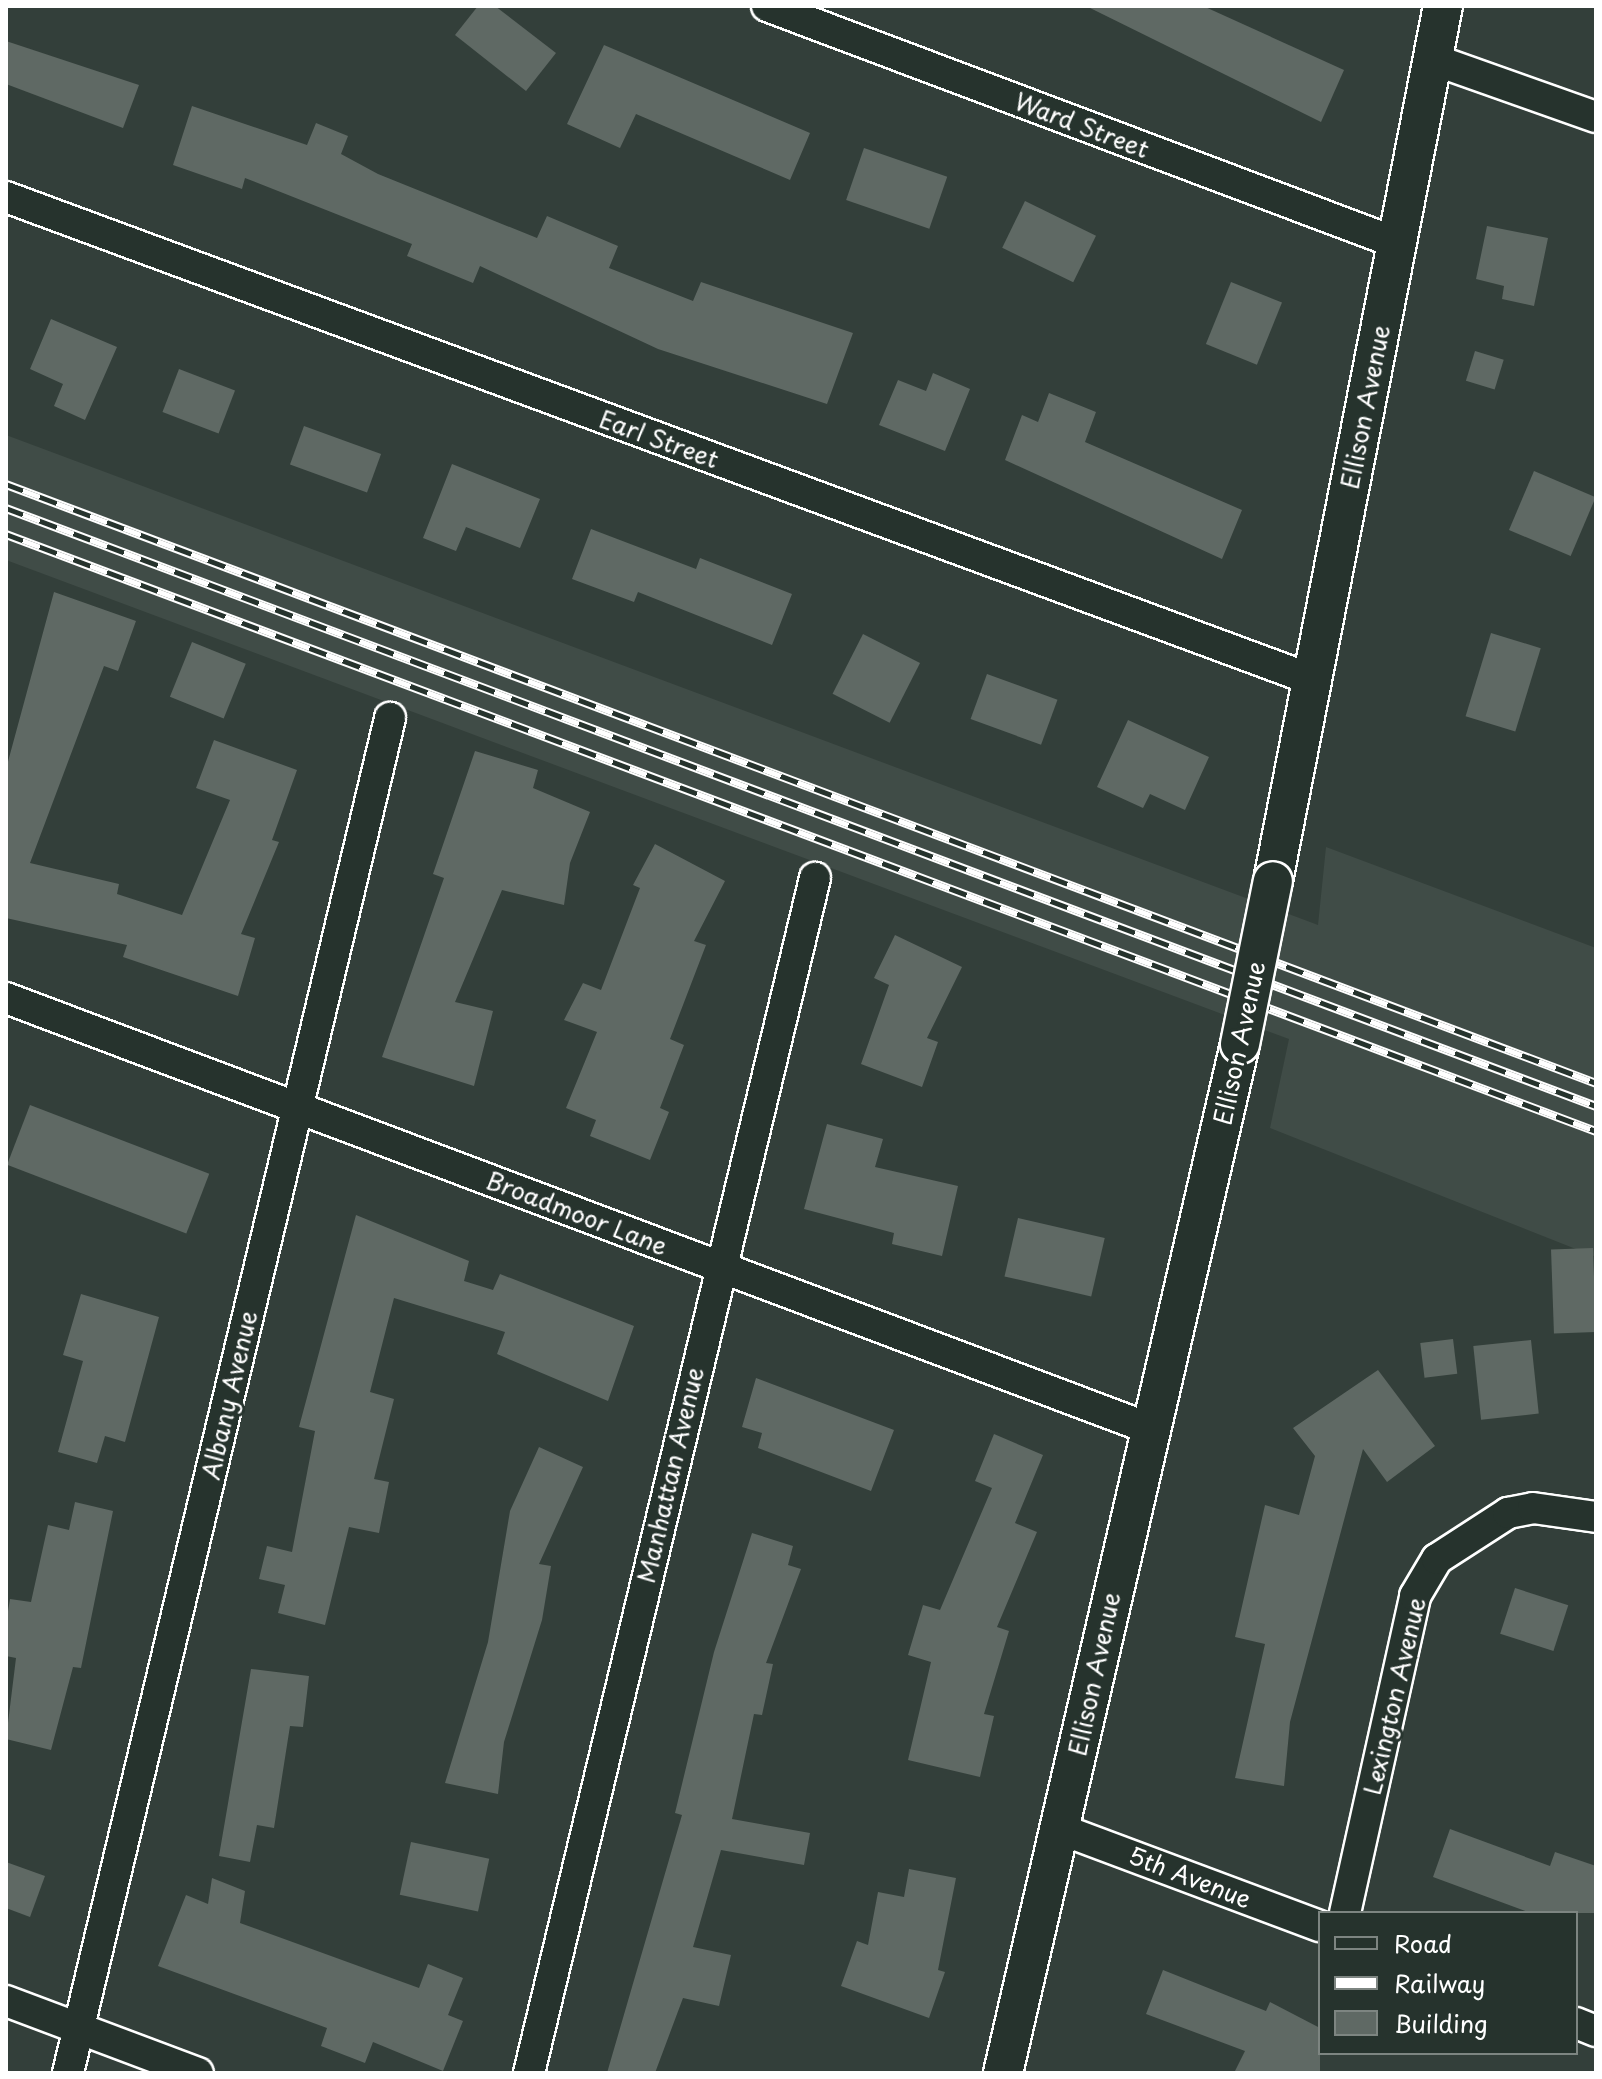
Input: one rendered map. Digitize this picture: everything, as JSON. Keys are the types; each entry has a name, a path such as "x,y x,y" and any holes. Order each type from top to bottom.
{"street":[{"name":"Ward Street","path":"767,6 1397,243"},
{"name":"Ellison Avenue","path":"1003,2073 1148,1428 1240,1044 1443,6"},
{"path":"1432,59 1596,117"},
{"name":"Earl Street","path":"6,197 1313,680"},
{"name":"Albany Avenue","path":"68,2073 390,718"},
{"name":"Manhattan Avenue","path":"529,2073 815,878"},
{"name":"Broadmoor Lane","path":"6,998 1148,1428"},
{"name":"Lexington Avenue","path":"1345,1911 1415,1596 1437,1559 1508,1513 1533,1508 1596,1517"},
{"name":"5th Avenue","path":"1060,1829 1318,1925"},
{"path":"6,2001 198,2073"}],"shaded area":[{"path":"6,435 1318,925 1326,847 1596,948 1596,1257 1270,1128 1289,1039 6,560"}],"building":[{"path":"478,6 495,6 556,53 526,91 455,35"},
{"path":"1086,6 1203,6 1344,70 1321,122"},
{"path":"6,41 139,85 123,128 6,84"},
{"path":"604,45 810,133 790,180 636,114 620,148 567,124"},
{"path":"192,106 307,145 316,123 348,136 341,154 378,174 537,238 547,216 618,246 609,268 693,301 701,282 853,333 827,404 658,349 480,266 473,283 407,256 412,244 245,178 242,189 173,165"},
{"path":"864,148 947,177 929,229 846,200"},
{"path":"1025,201 1096,236 1073,282 1002,248"},
{"path":"1487,226 1548,238 1534,306 1502,299 1504,286 1476,279"},
{"path":"1231,282 1282,303 1257,365 1206,344"},
{"path":"51,319 117,347 85,420 54,406 63,384 30,369"},
{"path":"1475,351 1504,360 1495,389 1466,381"},
{"path":"179,369 235,391 219,433 163,412"},
{"path":"933,373 970,389 945,451 879,425 898,380 926,391"},
{"path":"1049,393 1096,412 1085,442 1242,510 1222,559 1005,460 1022,415 1038,422"},
{"path":"304,426 381,454 367,493 290,465"},
{"path":"452,464 540,499 520,548 466,527 456,551 423,538"},
{"path":"1534,471 1596,497 1571,556 1509,530"},
{"path":"591,529 696,569 700,558 792,594 772,645 638,592 634,602 572,579"},
{"path":"54,592 136,621 118,671 104,666 30,863 119,884 117,894 182,915 230,800 196,788 214,740 297,770 272,840 279,842 241,934 255,938 238,996 123,957 127,945 6,918 6,769"},
{"path":"1491,633 1541,648 1515,731 1466,716"},
{"path":"863,634 920,663 890,723 833,694"},
{"path":"192,642 246,664 224,718 170,697"},
{"path":"987,674 1057,700 1041,745 971,719"},
{"path":"1128,720 1209,757 1185,810 1150,794 1143,808 1097,787"},
{"path":"475,751 538,770 533,788 590,812 570,863 564,905 502,890 455,1002 493,1011 474,1086 382,1057 444,878 433,874"},
{"path":"655,844 725,881 694,941 706,945 670,1039 684,1045 660,1108 669,1112 650,1160 590,1136 596,1120 566,1108 597,1032 564,1020 583,983 601,990 640,888 633,885"},
{"path":"895,935 962,967 927,1038 938,1042 922,1087 861,1064 889,985 874,978"},
{"path":"30,1105 209,1174 186,1234 7,1165"},
{"path":"827,1124 883,1139 875,1167 958,1186 942,1256 892,1244 894,1233 804,1209"},
{"path":"356,1215 469,1261 464,1281 493,1290 500,1274 634,1326 608,1401 497,1354 505,1332 394,1298 370,1392 394,1399 374,1479 389,1482 379,1533 349,1527 325,1625 278,1613 285,1585 259,1579 267,1546 292,1552 315,1431 299,1427"},
{"path":"1018,1218 1105,1238 1091,1296 1005,1276"},
{"path":"1593,1248 1596,1332 1554,1333 1551,1249"},
{"path":"81,1294 159,1317 125,1442 105,1436 97,1463 58,1452 83,1361 63,1355"},
{"path":"1453,1339 1457,1374 1425,1378 1420,1343"},
{"path":"1531,1340 1539,1414 1481,1420 1473,1346"},
{"path":"1378,1370 1435,1446 1387,1482 1363,1449 1290,1722 1284,1786 1235,1778 1265,1644 1235,1637 1265,1505 1299,1515 1315,1456 1293,1428"},
{"path":"756,1378 894,1430 871,1491 758,1448 762,1433 742,1427"},
{"path":"994,1434 1043,1455 1015,1523 1037,1532 997,1627 1009,1631 984,1714 994,1716 980,1777 908,1760 931,1662 908,1655 923,1605 940,1610 992,1488 975,1481"},
{"path":"539,1447 583,1467 539,1564 551,1566 542,1620 504,1742 498,1794 445,1783 488,1642 510,1511"},
{"path":"75,1502 113,1511 81,1668 73,1667 51,1750 6,1739 16,1658 6,1656 6,1623 10,1599 31,1602 48,1525 69,1530"},
{"path":"752,1533 793,1546 788,1565 801,1569 766,1663 773,1664 762,1715 754,1714 732,1819 810,1833 804,1865 721,1850 693,1947 731,1955 719,2006 683,1998 655,2073 607,2073 682,1815 675,1813 714,1652"},
{"path":"1515,1588 1568,1605 1553,1651 1500,1634"},
{"path":"251,1669 309,1676 303,1727 290,1726 274,1828 257,1825 250,1862 219,1856"},
{"path":"1450,1829 1550,1866 1555,1852 1596,1866 1596,1913 1526,1911 1433,1877"},
{"path":"411,1842 489,1859 478,1911 400,1895"},
{"path":"6,1862 45,1876 30,1917 6,1908"},
{"path":"909,1869 956,1878 938,1970 945,1972 929,2018 841,1986 857,1941 868,1945 878,1892 904,1897"},
{"path":"212,1878 245,1891 240,1923 419,1988 428,1964 463,1978 448,2015 463,2021 443,2071 373,2042 365,2063 321,2046 327,2028 158,1966 186,1895 208,1904"},
{"path":"1163,1970 1266,2011 1270,2002 1318,2027 1320,2073 1234,2073 1245,2051 1146,2014"}],"railway":[{"path":"6,484 1596,1083"},
{"path":"6,508 1596,1106"},
{"path":"6,534 1596,1131"}]}
